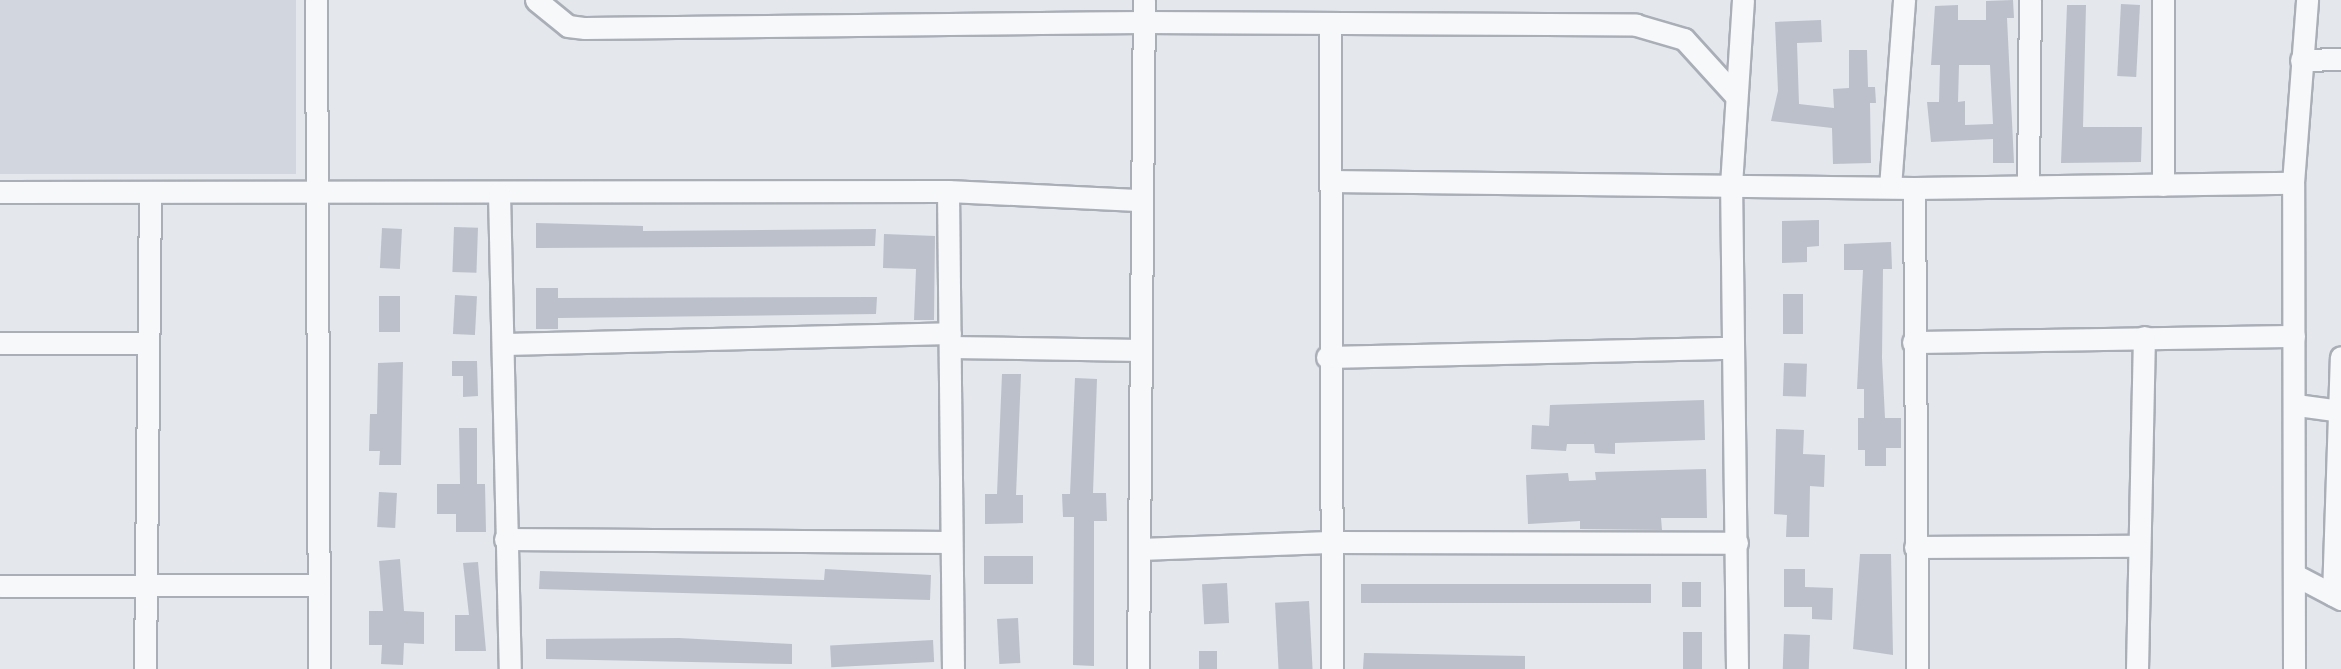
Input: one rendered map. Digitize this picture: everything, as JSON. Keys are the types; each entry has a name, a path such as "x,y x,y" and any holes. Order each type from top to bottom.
{"street":[{"path":"316,0 319,669"},
{"path":"537,0 568,26 585,28 1143,22 1661,28 1703,54 1734,94"},
{"path":"1138,669 1144,0"},
{"path":"1737,669 1731,185 1734,94 1744,0"},
{"path":"1890,187 1904,0"},
{"path":"2028,185 2030,0"},
{"path":"2163,0 2163,185"},
{"path":"2294,669 2297,405 2293,183 2307,0"},
{"path":"1330,26 1327,357 1332,669"},
{"path":"2301,60 2341,60"},
{"path":"1330,181 1914,188 2293,183"},
{"path":"1914,188 1917,669"},
{"path":"0,192 150,195 948,191 1142,200"},
{"path":"948,191 953,669"},
{"path":"499,193 505,344 505,539 510,669"},
{"path":"145,669 146,343 150,195"},
{"path":"1913,342 2294,336"},
{"path":"2137,669 2144,337"},
{"path":"505,344 950,340 1141,350"},
{"path":"0,343 146,343"},
{"path":"1327,357 1733,348"},
{"path":"2295,575 2337,597 2341,357"},
{"path":"2297,405 2340,410"},
{"path":"505,539 951,542"},
{"path":"1140,549 1329,542 1737,543"},
{"path":"1915,547 2140,546"},
{"path":"0,586 319,585"}],"shaded area":[{"path":"0,0 296,0 296,174 0,174"}],"building":[{"path":"2013,0 2014,18 2007,18 2014,163 1993,163 1993,139 1931,142 1927,102 1939,102 1940,65 1931,65 1935,6 1958,5 1958,20 1986,20 1986,1","holes":["1959,65 1990,65 1993,124 1965,125 1965,101 1958,102"]},
{"path":"2121,4 2140,5 2136,77 2117,76"},
{"path":"2067,5 2086,5 2083,127 2142,127 2141,162 2061,163"},
{"path":"1821,20 1822,42 1797,43 1799,104 1834,108 1833,89 1849,88 1849,50 1867,50 1868,87 1875,87 1876,103 1870,103 1871,163 1833,164 1832,128 1771,121 1778,91 1775,22"},
{"path":"1819,220 1819,246 1807,247 1807,262 1782,263 1782,221"},
{"path":"536,223 643,226 643,231 876,229 875,246 536,248"},
{"path":"454,227 478,228 476,273 452,272"},
{"path":"382,228 402,229 400,269 380,268"},
{"path":"884,234 935,236 934,320 914,320 916,269 883,268"},
{"path":"1891,242 1892,269 1883,269 1882,358 1885,418 1901,418 1901,448 1886,448 1886,466 1865,466 1865,450 1858,450 1858,418 1864,418 1864,389 1857,389 1863,270 1844,270 1844,244"},
{"path":"536,288 558,288 558,298 877,297 876,314 558,318 558,329 536,329"},
{"path":"1783,294 1803,294 1803,334 1783,334"},
{"path":"455,295 477,296 475,335 453,334"},
{"path":"379,296 400,296 400,332 379,332"},
{"path":"452,361 477,361 478,396 463,397 463,376 452,376"},
{"path":"403,362 401,465 379,465 380,451 369,451 370,414 377,414 378,363"},
{"path":"1784,363 1807,364 1806,397 1783,396"},
{"path":"1002,374 1021,374 1016,495 1023,495 1023,523 985,524 985,494 997,494"},
{"path":"1075,378 1097,379 1093,493 1106,493 1107,521 1094,521 1094,666 1073,665 1074,517 1063,517 1062,494 1070,494"},
{"path":"1704,400 1705,440 1615,443 1615,454 1595,453 1594,444 1567,444 1566,451 1531,449 1532,425 1549,426 1550,405"},
{"path":"459,428 477,428 477,484 485,484 486,532 456,532 456,514 437,514 437,484 460,484"},
{"path":"1776,429 1804,430 1803,454 1825,455 1824,487 1810,486 1809,537 1786,537 1787,515 1774,514"},
{"path":"1706,469 1707,518 1661,518 1662,530 1580,529 1580,521 1528,524 1526,475 1568,473 1569,481 1596,480 1595,472"},
{"path":"379,492 397,493 395,528 377,527"},
{"path":"1860,554 1891,554 1893,655 1853,649"},
{"path":"984,556 1033,556 1033,584 984,584"},
{"path":"400,559 404,611 424,612 424,644 404,643 403,665 381,664 382,645 369,645 369,611 383,611 379,561"},
{"path":"478,562 486,651 455,651 455,615 469,615 463,563"},
{"path":"825,569 931,575 930,600 539,589 540,571 824,580"},
{"path":"1784,569 1805,569 1805,587 1833,588 1832,620 1812,619 1812,607 1784,607"},
{"path":"1682,582 1701,582 1701,607 1682,607"},
{"path":"1227,583 1229,623 1204,624 1202,584"},
{"path":"1361,584 1651,584 1651,603 1361,603"},
{"path":"1309,601 1313,669 1279,669 1275,603"},
{"path":"1018,618 1020,663 999,664 997,619"},
{"path":"1683,632 1702,632 1702,669 1683,669"},
{"path":"1784,634 1810,635 1809,669 1783,669"},
{"path":"679,638 792,644 792,664 546,659 546,639"},
{"path":"933,640 934,662 831,667 830,645"},
{"path":"1199,651 1217,651 1217,669 1199,669"},
{"path":"1364,653 1525,656 1525,669 1363,669"}]}
